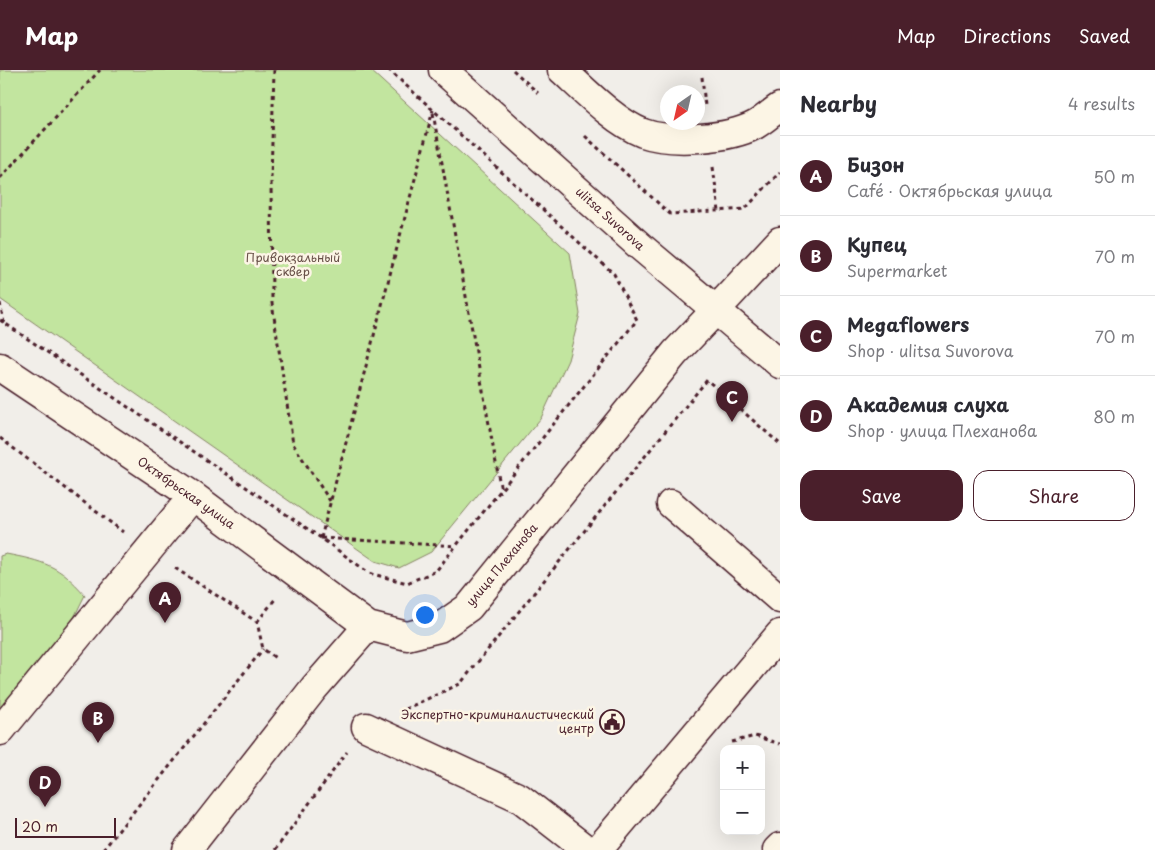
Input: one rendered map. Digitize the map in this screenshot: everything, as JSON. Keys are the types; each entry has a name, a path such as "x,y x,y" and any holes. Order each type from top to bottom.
{"street":[{"name":"ulitsa Suvorova","path":"443,70 715,311 780,364"},
{"path":"562,70 607,110 644,133 686,139 720,137 755,125 780,106"},
{"name":"улица Плеханова","path":"368,626 408,636 439,628 469,607 675,353 780,241"},
{"name":"Октябрьская улица","path":"0,367 194,496 368,626"},
{"path":"0,731 194,496"},
{"path":"671,504 780,598"},
{"path":"187,850 314,688 368,626"},
{"path":"598,850 780,634"},
{"path":"366,727 520,798 587,850"},
{"path":"208,850 214,816"},
{"path":"777,850 780,847"}],"path":[{"path":"0,178 100,70"},
{"path":"274,70 271,178 272,303 293,444 330,501"},
{"path":"0,320 321,538 369,573 406,583 436,571 638,320 614,274 389,70"},
{"path":"321,538 433,110"},
{"path":"433,110 502,491"},
{"path":"745,209 780,172"},
{"path":"0,304 5,324"},
{"path":"707,380 780,444"},
{"path":"321,538 456,546"},
{"path":"257,622 277,597"},
{"path":"103,850 263,648 277,660"}],"green space":[{"name":"Привокзальный сквер","path":"0,70 370,70 570,253 580,314 568,360 541,418 431,552 399,568 375,561 0,299"},
{"path":"6,554 50,566 67,577 85,595 56,654 0,708 0,556"}],"place":[{"name":"Megaflowers","path":"732,422"},
{"name":"Бизон","path":"165,623"},
{"name":"Экспертно-криминалистический центр","path":"612,722"},
{"name":"Купец","path":"98,743"},
{"name":"Академия слуха","path":"45,807"}]}
